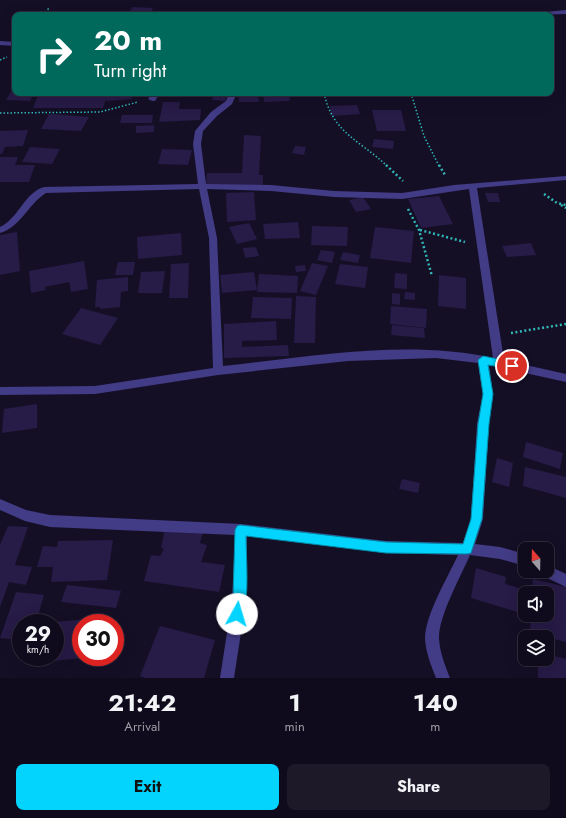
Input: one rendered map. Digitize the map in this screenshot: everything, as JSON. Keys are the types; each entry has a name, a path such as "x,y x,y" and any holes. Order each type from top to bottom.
{"street":[{"path":"554,13 566,12"},
{"path":"0,43 12,44"},
{"path":"218,371 213,238 197,144 199,131 214,114 229,102 232,96"},
{"path":"0,230 13,223 26,203 34,195 44,190 203,186 271,188 334,194 402,196 454,188 566,178"},
{"path":"473,186 483,248 498,363"},
{"path":"0,391 95,390 218,371 348,357 400,354 436,354 483,360 566,378"},
{"path":"443,678 435,659 432,638 437,615 467,549 476,519 488,394 483,360"},
{"path":"0,504 25,515 50,521 240,530 386,547 467,549 500,553 518,558"},
{"path":"227,678 239,600 240,530"},
{"path":"554,575 566,581"}],"path":[{"path":"46,12 50,7"},
{"path":"0,113 100,112 154,96"},
{"path":"325,96 330,114 344,131 377,156 418,194"},
{"path":"412,96 416,113 433,156 454,188"},
{"path":"402,196 419,230 432,276"},
{"path":"557,203 566,208"},
{"path":"419,230 453,238 483,248"},
{"path":"494,335 566,324"}],"building":[{"path":"133,7 153,8 151,12 129,12"},
{"path":"12,90 12,96 32,96 30,101 6,100"},
{"path":"38,96 131,96 132,99 106,101 106,98 103,108 33,108"},
{"path":"213,96 226,96 225,101 212,100"},
{"path":"238,96 258,96 259,102 239,102"},
{"path":"263,96 289,96 290,101 264,102"},
{"path":"163,102 180,102 179,109 201,109 200,120 159,122"},
{"path":"357,105 360,114 332,116 330,106"},
{"path":"372,110 401,110 406,131 377,131"},
{"path":"49,114 89,117 81,131 41,129"},
{"path":"122,115 153,115 152,123 120,123"},
{"path":"154,125 154,132 136,133 136,126"},
{"path":"28,130 23,146 5,147 2,154 0,154 0,131"},
{"path":"244,135 261,136 259,175 263,175 263,185 206,185 207,173 242,173"},
{"path":"374,139 394,141 393,149 372,147"},
{"path":"295,146 306,147 304,155 292,153"},
{"path":"30,147 60,149 52,164 22,162"},
{"path":"162,149 192,150 188,165 158,164"},
{"path":"0,157 18,157 15,165 35,165 29,182 0,182"},
{"path":"254,192 256,220 227,222 226,193"},
{"path":"485,193 498,193 500,202 488,202"},
{"path":"439,196 453,224 421,228 408,199"},
{"path":"363,197 371,209 356,212 349,200"},
{"path":"298,222 300,238 265,239 263,224"},
{"path":"249,223 257,239 237,244 229,227"},
{"path":"312,226 348,227 347,246 311,245"},
{"path":"375,227 414,231 411,263 370,258"},
{"path":"17,232 20,271 0,275 0,235"},
{"path":"181,233 182,255 138,259 137,237"},
{"path":"531,243 536,255 507,257 502,246"},
{"path":"256,247 259,256 245,258 243,248"},
{"path":"321,250 335,252 332,263 317,260"},
{"path":"343,252 360,255 358,263 340,260"},
{"path":"84,261 88,289 71,292 69,282 45,287 46,290 31,293 29,271"},
{"path":"118,262 135,262 133,275 115,275"},
{"path":"189,263 188,298 169,298 171,264"},
{"path":"312,263 328,266 316,295 300,291"},
{"path":"340,264 368,267 365,288 335,284"},
{"path":"305,265 306,271 296,272 295,266"},
{"path":"165,271 162,293 138,293 141,272"},
{"path":"254,272 257,290 222,293 220,275"},
{"path":"395,273 407,274 407,289 394,288"},
{"path":"259,274 298,276 297,293 257,292"},
{"path":"439,275 466,278 466,309 438,306"},
{"path":"128,277 128,291 121,292 120,307 100,309 100,307 95,307 97,280"},
{"path":"405,292 415,293 415,300 404,299"},
{"path":"392,293 400,294 400,305 392,304"},
{"path":"296,296 316,297 315,343 294,343"},
{"path":"253,297 292,298 291,319 251,318"},
{"path":"391,306 427,309 426,328 390,324"},
{"path":"81,308 118,318 100,345 62,334"},
{"path":"276,321 277,340 242,341 242,347 288,345 289,356 224,358 224,324"},
{"path":"392,325 424,328 425,338 391,335"},
{"path":"37,404 37,428 2,433 4,409"},
{"path":"526,442 563,453 560,469 523,457"},
{"path":"497,458 513,463 509,487 492,482"},
{"path":"525,467 566,477 566,498 523,486"},
{"path":"402,479 420,483 418,493 399,489"},
{"path":"8,526 28,527 15,565 32,567 26,585 9,582 0,607 0,545"},
{"path":"165,528 203,532 200,543 207,545 201,562 225,565 219,592 144,581 151,555 160,556 164,549 161,548"},
{"path":"113,540 107,580 51,582 53,567 37,567 43,546 57,547 58,541"},
{"path":"476,568 506,577 505,584 518,588 517,612 471,598"},
{"path":"533,579 566,587 566,642 554,639 554,630 530,630 531,622 554,622 554,586 532,586"},
{"path":"67,585 121,591 116,608 61,602"},
{"path":"16,592 44,595 39,614 12,614 12,639 0,638"},
{"path":"72,620 72,659 64,660 64,621"},
{"path":"160,626 215,640 204,678 145,678 140,676"},
{"path":"554,656 566,659 566,678 538,678 538,666 554,666"}],"route":[{"path":"237,614 239,600 240,530 386,547 467,549 476,519 488,394 483,360 512,366"}]}
